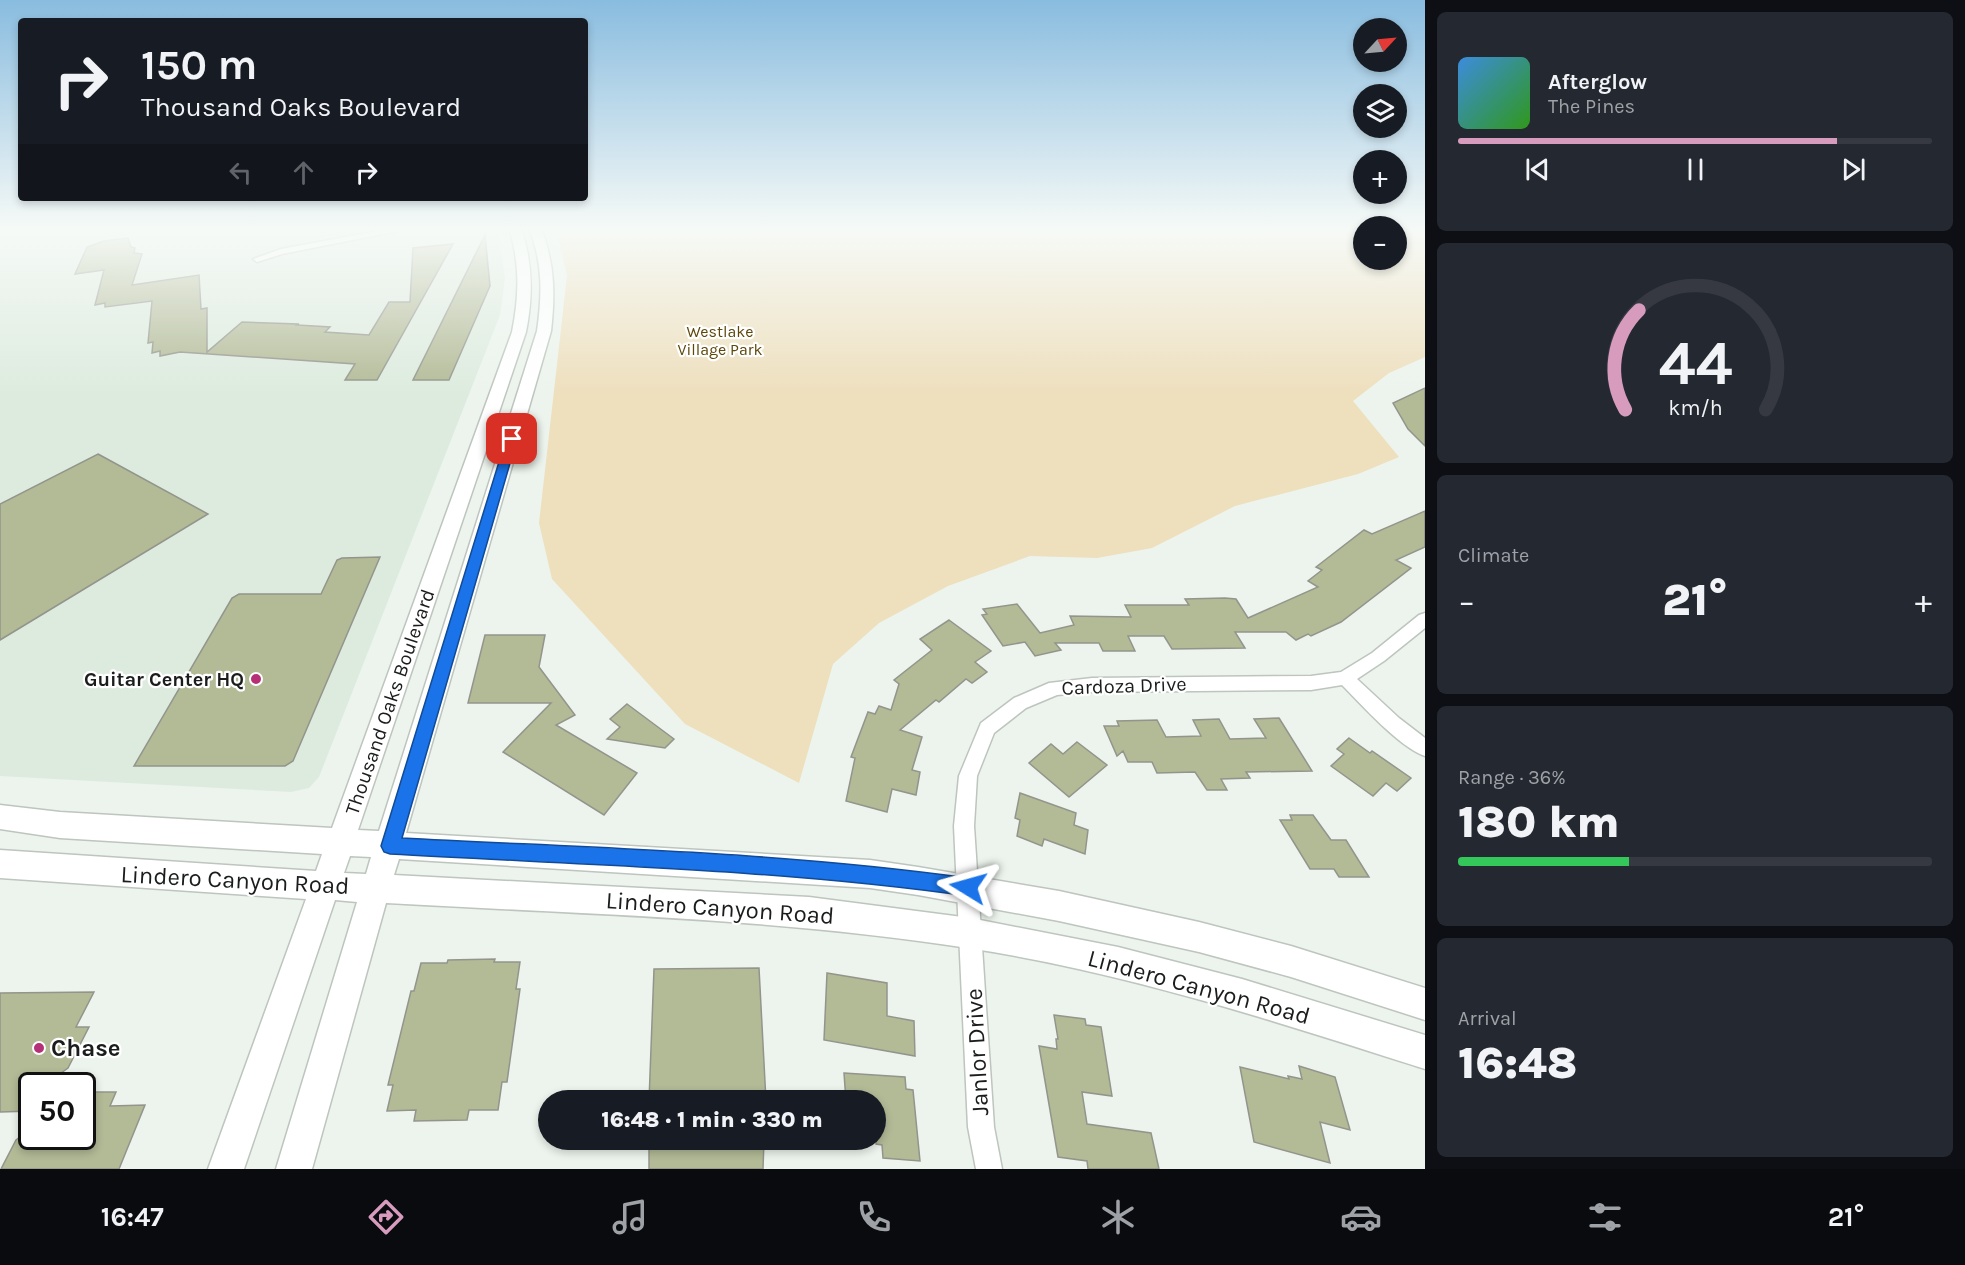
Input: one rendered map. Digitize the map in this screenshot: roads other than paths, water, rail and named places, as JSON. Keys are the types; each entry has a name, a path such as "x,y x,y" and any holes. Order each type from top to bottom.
{"main road":[{"name":"Thousand Oaks Boulevard","path":"226,1169 519,332 526,286"},
{"name":"Thousand Oaks Boulevard","path":"294,1169 376,887 544,331 549,299 548,286"},
{"path":"519,332 544,331"},
{"path":"465,483 499,482"},
{"name":"Lindero Canyon Road","path":"0,817 60,825 390,846 795,867 870,874 968,887 1137,922 1237,947 1425,1004"},
{"name":"Lindero Canyon Road","path":"0,864 99,872 809,912 970,933 1119,962 1242,995 1425,1052"}],"street":[{"name":"Cardoza Drive","path":"970,933 964,826 968,776 987,728 1020,703 1055,688 1092,685 1311,683 1345,678 1378,657 1425,619"},
{"path":"1345,678 1393,723 1425,748"},
{"name":"Janlor Drive","path":"970,933 981,1127 989,1169"}],"place":[{"name":"Guitar Center HQ","path":"256,679"},
{"name":"Chase","path":"39,1048"}],"park label":[{"name":"Westlake Village Park","path":"720,340"}]}
